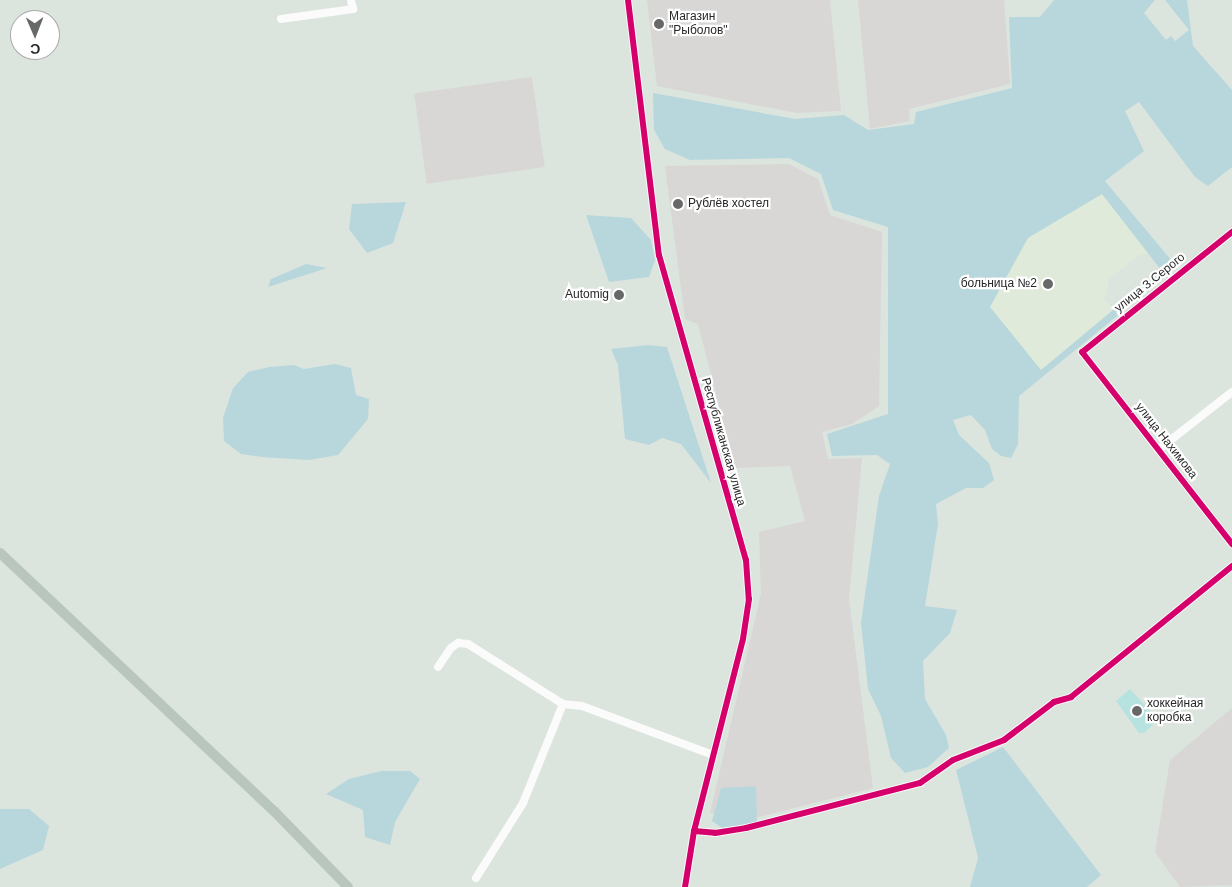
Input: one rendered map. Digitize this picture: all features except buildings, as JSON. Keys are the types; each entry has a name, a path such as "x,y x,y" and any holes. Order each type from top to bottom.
{"main road":[{"path":"0,552 274,811 348,887"}],"street":[{"path":"281,19 352,9 351,0"},
{"name":"Республиканская улица","path":"628,0 660,255 746,560 749,599 743,639 694,831 685,887"},
{"name":"улица З.Серого","path":"1082,352 1232,232"},
{"name":"улица Нахимова","path":"1082,352 1232,544"},
{"path":"1158,450 1232,392"},
{"path":"694,831 715,833 746,828 920,784 953,760 1004,740 1054,702 1071,696 1232,566"},
{"path":"438,667 451,648 458,642 468,644 563,704 582,706 713,755"},
{"path":"476,878 523,803 563,704"}],"shaded area":[{"path":"647,0 830,0 841,111 797,113 657,86"},
{"path":"858,0 1004,0 1010,84 909,109 910,121 870,129"},
{"path":"1054,0 1155,0 1144,13 1166,40 1171,36 1175,41 1189,30 1165,0 1187,0 1193,46 1232,90 1232,167 1208,186 1195,177 1139,102 1125,111 1144,151 1105,181 1177,267 1019,396 1018,444 1011,458 1001,456 992,449 985,430 971,415 953,420 959,435 989,463 994,480 983,488 966,488 936,504 938,524 925,606 957,610 950,633 923,661 925,699 946,735 949,748 928,767 905,773 891,758 881,716 868,689 861,623 879,496 890,464 877,455 832,456 827,434 888,414 888,227 833,210 821,174 789,158 690,160 665,149 654,130 653,93 795,119 844,115 868,130 914,124 916,112 1012,88 1009,17 1040,17","holes":["1102,194 1161,270 1041,370 990,307 1028,238"]},
{"path":"532,77 545,167 427,184 414,94"},
{"path":"789,164 818,179 830,215 882,232 879,406 852,424 822,432 828,459 862,458 849,599 873,788 751,819 710,813 761,594 759,532 805,521 790,466 735,468 698,324 685,319 665,166"},
{"name":"больница №2","path":"1113,190 1161,249 1138,256 1109,279 1104,300 1112,307 1113,315 1029,379 985,303 1028,212"},
{"path":"406,202 393,243 367,253 349,229 352,204"},
{"path":"586,215 631,218 651,240 655,260 649,277 609,282"},
{"path":"306,264 327,268 268,287 271,279"},
{"path":"648,345 667,347 711,483 681,444 662,438 649,445 625,439 618,365 611,349"},
{"path":"335,364 351,368 356,395 369,399 368,419 338,455 309,460 262,457 241,454 224,441 223,418 233,388 248,372 269,367 294,365 304,369"},
{"name":"хоккейная коробка","path":"1130,689 1158,720 1144,733 1139,733 1116,701"},
{"path":"1232,708 1232,885 1180,887 1155,852 1170,760"},
{"path":"1003,747 1101,875 1087,887 970,887 978,858 956,770"},
{"path":"381,771 410,771 420,779 395,822 390,845 365,837 363,810 326,794 349,779"},
{"path":"756,786 757,824 722,828 712,821 721,788"},
{"path":"0,809 29,809 49,826 43,850 0,869"}],"cycle path":[{"path":"628,0 659,255 746,560 749,599 743,639 694,831 685,887"},
{"path":"1232,232 1082,352 1232,544"},
{"path":"694,831 715,833 746,828 920,783 953,760 1004,740 1054,702 1071,697 1232,566"}],"place":[{"name":"Магазин \"Рыболов\"","path":"659,24"},
{"name":"Рублёв хостел","path":"678,204"},
{"name":"больница №2","path":"1048,284"},
{"name":"Automig","path":"619,295"},
{"name":"хоккейная коробка","path":"1137,711"}]}
